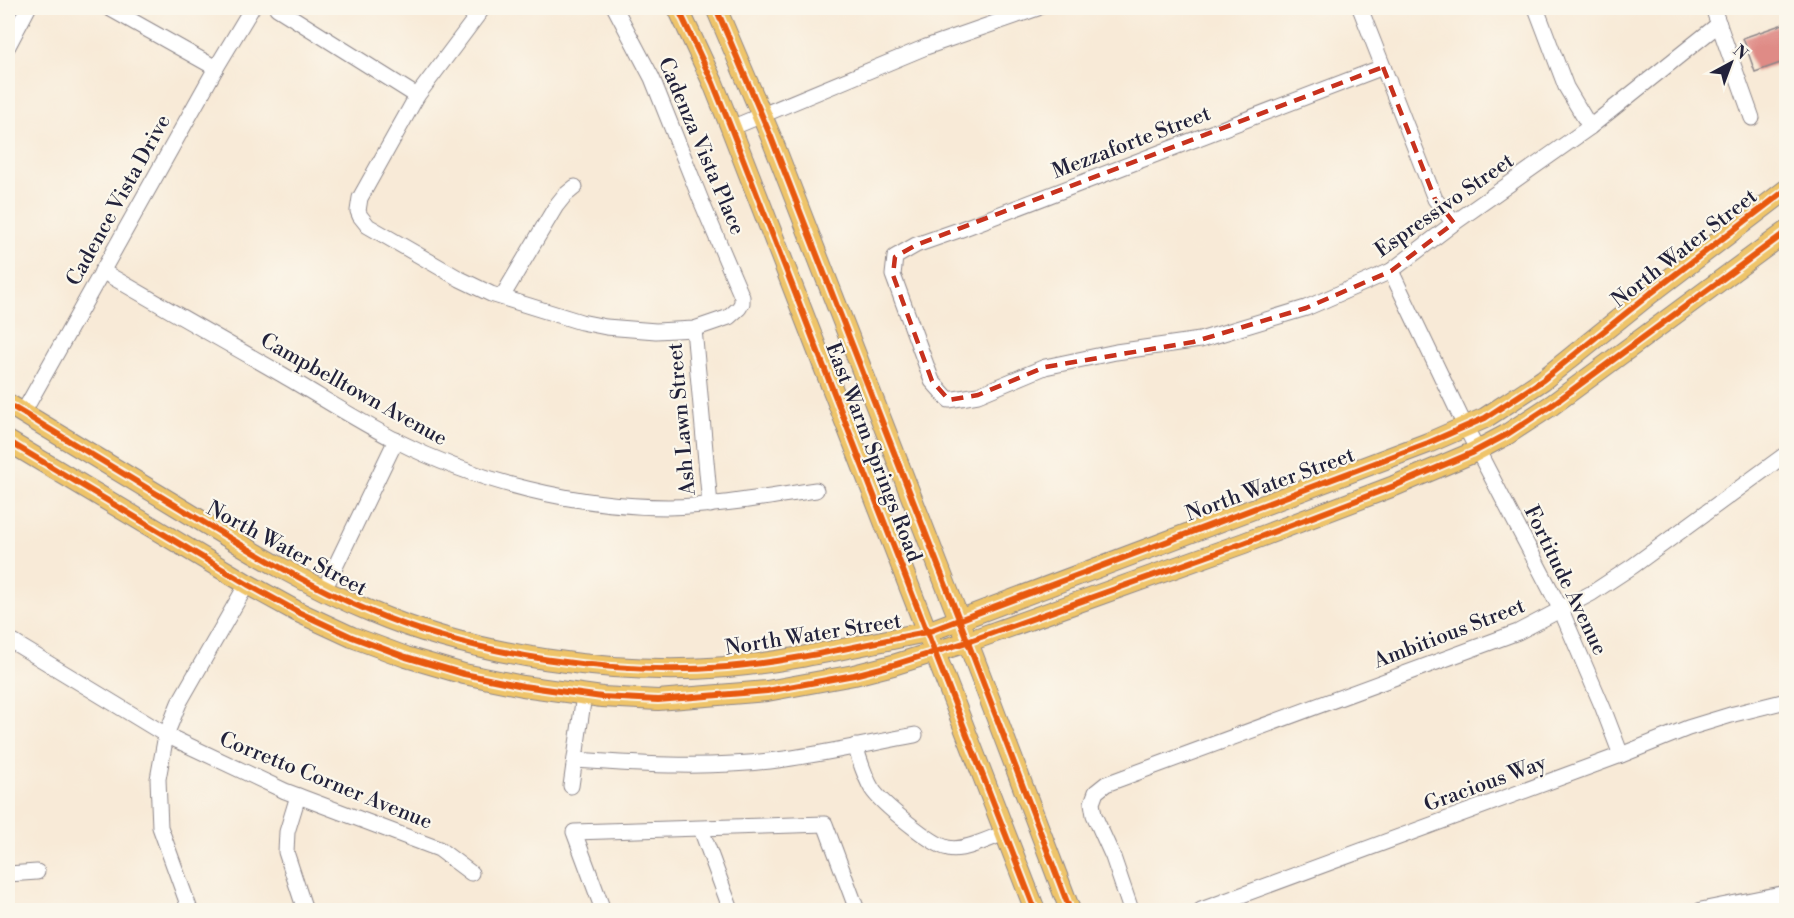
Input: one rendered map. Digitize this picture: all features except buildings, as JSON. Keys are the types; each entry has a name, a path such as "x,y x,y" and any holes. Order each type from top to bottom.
{"main road":[{"name":"East Warm Springs Road","path":"678,8 731,128 1035,910"},
{"name":"East Warm Springs Road","path":"716,8 762,115 1070,910"},
{"name":"North Water Street","path":"13,411 261,557 324,590 408,626 464,642 549,659 610,666 725,667 806,657 927,632 1428,443 1465,426 1506,405 1544,380 1651,293 1786,190"},
{"name":"North Water Street","path":"8,441 298,612 352,637 406,657 464,674 533,688 584,695 658,700 767,691 854,675 968,642 1244,543 1383,490 1477,450 1506,435 1552,405 1786,232"}],"street":[{"path":"8,45 28,8"},
{"path":"110,8 216,69"},
{"name":"Cadence Vista Drive","path":"13,411 102,271 252,8"},
{"path":"277,8 417,96"},
{"path":"483,8 417,96 360,198 358,211 363,221 376,231 460,279 502,297 595,326 656,331 694,329"},
{"name":"Cadenza Vista Place","path":"615,8 652,78 702,204 741,291 742,303 736,312 712,324 694,329"},
{"path":"731,128 926,47 1038,8"},
{"path":"1360,8 1435,199 1454,223"},
{"path":"1536,8 1566,87 1590,127"},
{"path":"1713,8 1752,118"},
{"name":"Espressivo Street","path":"949,400 978,395 1045,368 1116,351 1200,340 1306,308 1391,271 1454,223 1590,127 1719,24"},
{"name":"Mezzaforte Street","path":"949,400 932,381 893,275 895,257 916,245 1383,67"},
{"path":"502,297 556,206 575,187"},
{"name":"Campbelltown Avenue","path":"102,271 396,440 451,466 479,475 569,497 628,505 666,507 710,505 816,490"},
{"name":"Fortitude Avenue","path":"1391,271 1477,450 1561,610 1621,755"},
{"name":"Ash Lawn Street","path":"694,329 710,505"},
{"path":"324,590 396,440"},
{"name":"Ambitious Street","path":"1131,910 1113,857 1094,815 1092,803 1096,792 1106,783 1518,632 1592,593 1634,566 1786,453"},
{"path":"190,910 160,828 158,779 166,735 179,703 247,584"},
{"name":"Corretto Corner Avenue","path":"8,639 166,735 298,796 439,849 471,873"},
{"path":"571,786 584,695"},
{"name":"Gracious Way","path":"1201,910 1621,755 1688,728 1786,700"},
{"path":"575,760 662,765 719,764 784,759 915,735"},
{"path":"855,746 873,790 933,842 956,849 1005,833"},
{"path":"298,796 287,832 286,852 305,910"},
{"path":"603,910 574,831 825,825 857,910"},
{"path":"701,829 731,910"},
{"path":"8,874 36,872"},
{"path":"1701,910 1786,893"}],"highlighted area":[{"path":"1383,67 1435,199 1454,223 1391,271 1306,308 1193,342 1045,367 978,395 949,400 932,381 893,275 895,257 916,245"}],"cycle path":[{"path":"678,8 731,128 1035,910"},
{"path":"716,8 771,137 1070,910"},
{"path":"8,404 279,567 348,602 413,627 500,651 593,665 684,669 778,661 927,632 1428,443 1485,418 1543,380 1651,293 1786,190"},
{"path":"8,441 298,612 352,637 406,657 464,674 523,686 602,697 658,700 767,691 854,675 967,642 1244,543 1394,486 1472,453 1506,435 1552,405 1786,232"}]}
